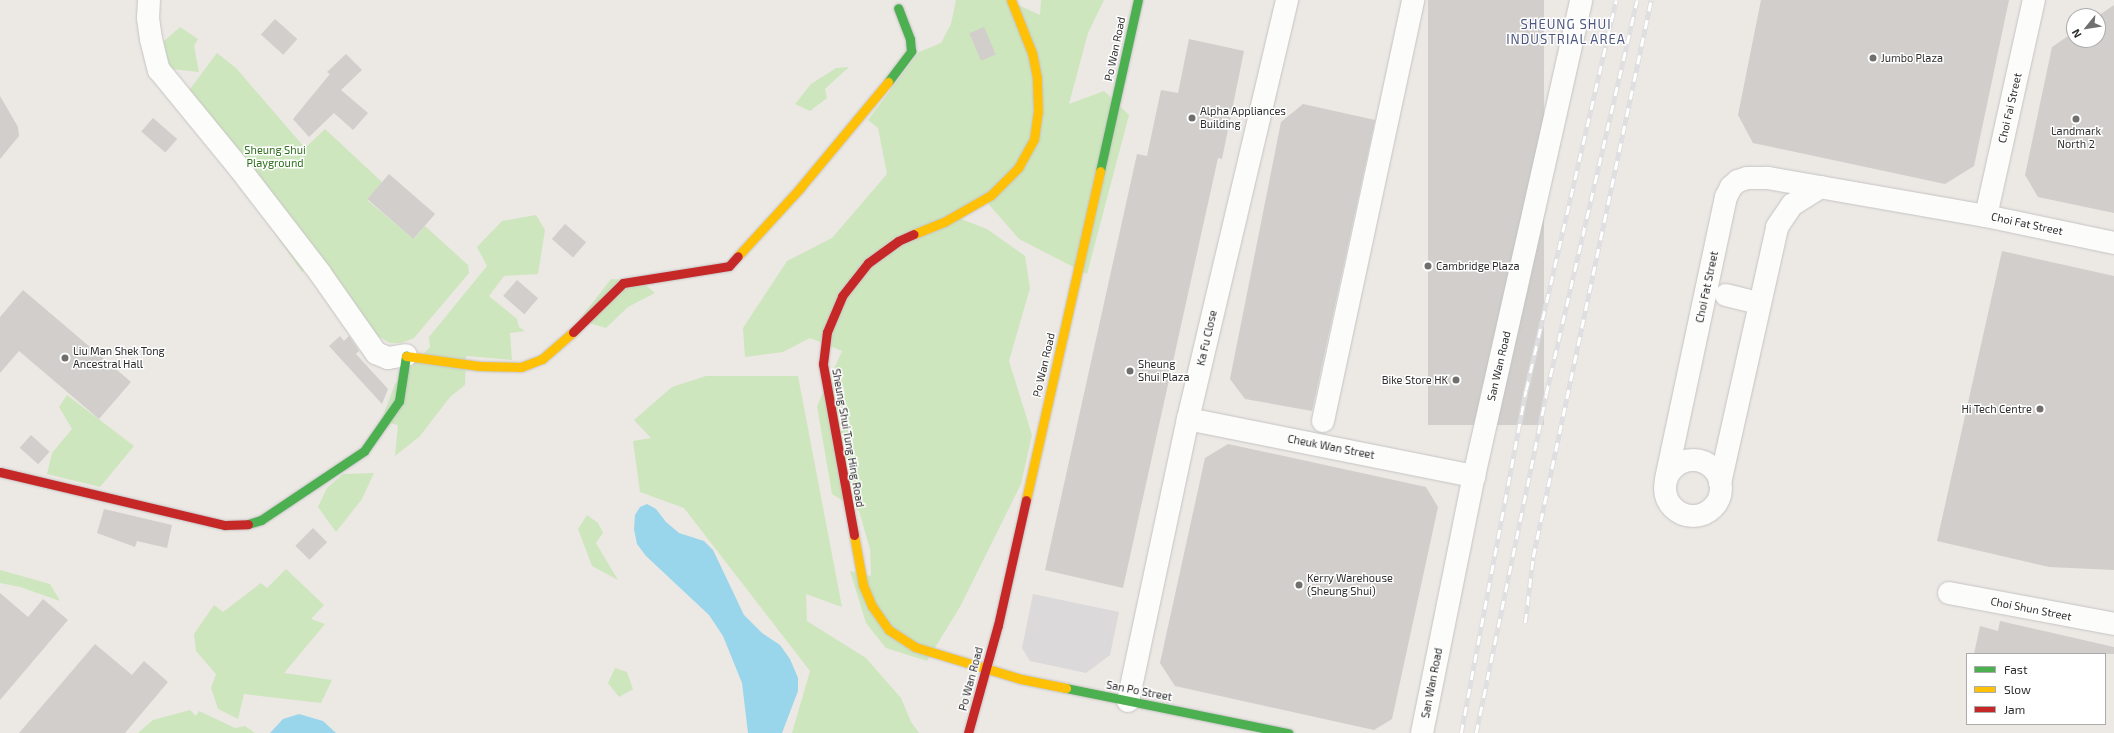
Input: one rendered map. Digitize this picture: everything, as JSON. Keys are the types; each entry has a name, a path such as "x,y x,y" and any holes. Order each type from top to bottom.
{"street":[{"path":"149,0 148,18 151,39 159,70 240,169 320,273 376,353 388,358 406,355 480,366 521,367 542,359 556,349 623,284 730,266 800,188 904,63 911,51 910,39 898,8"},
{"name":"Sheung Shui Tung Hing Road","path":"986,670 915,647 889,630 872,606 857,561 824,364 827,332 842,296 868,263 898,241 944,222 991,194 1018,168 1034,139 1038,111 1037,78 1032,54 1011,0"},
{"name":"Po Wan Road","path":"968,733 986,670 1138,0"},
{"name":"Ka Fu Close","path":"1128,701 1188,419 1286,0"},
{"path":"1323,420 1413,0"},
{"name":"San Wan Road","path":"1422,733 1474,476 1581,0"},
{"name":"Choi Fai Street","path":"1986,216 2034,0"},
{"name":"Choi Fat Street","path":"1821,188 1792,205 1783,215 1773,240 1720,483 1720,492 1712,508 1704,513 1690,515 1678,511 1671,505 1666,497 1666,478 1731,188 1747,178 1762,177 1986,216 2114,243"},
{"path":"1726,295 1759,303"},
{"path":"0,472 218,523 243,526 261,520 364,452 399,401 406,355"},
{"name":"Cheuk Wan Street","path":"1188,419 1474,476"},
{"path":"1666,478 1678,464 1695,460 1711,467 1720,483"},
{"name":"Choi Shun Street","path":"1949,593 2114,624"},
{"name":"San Po Street","path":"986,670 1128,701 1288,733"}],"shaded area":[{"path":"1033,594 1119,612 1110,655 1086,673 1030,661 1022,648"}],"green space":[{"path":"956,0 1007,0 1040,15 1041,0 1104,0 1088,33 1069,104 1104,91 1129,115 1087,274 1019,239 984,199 948,214 987,229 1025,256 1030,288 1009,361 1032,435 1021,484 961,605 927,661 886,648 866,623 850,571 871,576 870,549 859,511 832,494 817,406 842,351 810,338 783,352 745,357 743,328 787,261 832,238 887,174 878,128 868,120 919,52 941,43 951,24"},
{"path":"180,27 198,39 194,46 199,72 171,69 165,62 164,41"},
{"name":"Sheung Shui Playground","path":"217,53 236,68 305,148 325,129 382,182 367,200 414,239 425,226 468,265 469,273 414,338 401,343 390,343 376,335 317,259 302,272 264,218 187,93"},
{"path":"849,67 825,89 827,98 810,111 795,104 811,84 836,68"},
{"path":"536,215 545,230 538,274 504,276 489,296 517,319 519,327 525,331 510,333 512,360 466,356 465,385 450,397 420,436 395,456 398,425 381,421 395,384 430,347 429,337 487,266 477,247 502,221"},
{"path":"611,279 641,281 655,293 628,307 606,328 579,320"},
{"path":"706,376 798,376 842,607 806,594 807,621 866,658 901,698 911,722 919,733 792,733 810,671 684,508 640,492 633,441 651,438 634,420 672,387"},
{"path":"67,395 134,446 100,487 47,474 52,453 72,429 59,407"},
{"path":"374,473 362,499 336,532 318,507 327,488 343,474"},
{"path":"587,515 598,523 603,533 596,543 618,580 592,566 578,529"},
{"path":"286,569 324,605 311,619 325,624 284,673 332,680 321,703 244,694 238,719 218,709 211,688 216,674 196,651 194,634 214,605 223,612 261,583 267,588"},
{"path":"0,570 50,584 60,601 20,587 0,583"},
{"path":"615,668 627,672 633,689 619,697 608,683"},
{"path":"190,710 196,716 199,711 235,728 245,726 255,733 138,733 153,720"}],"water":[{"path":"647,504 656,509 666,522 679,533 704,541 713,550 744,615 762,633 780,645 790,659 798,678 798,691 782,733 748,733 742,683 723,636 709,615 646,556 637,544 634,529 635,515 640,507"},
{"path":"299,714 323,721 336,733 270,733 283,719"}],"building":[{"path":"1428,0 1544,0 1544,425 1428,425"},
{"name":"Jumbo Plaza","path":"1761,0 2009,0 1974,166 1945,184 1753,143 1738,115"},
{"name":"Landmark North 2","path":"2114,5 2114,213 2038,197 2025,175 2052,47 2066,37 2066,48 2106,48 2106,10"},
{"path":"275,19 297,39 283,55 261,35"},
{"path":"984,27 996,55 981,61 969,33"},
{"name":"Sheung Shui Plaza","path":"1189,39 1244,51 1222,159 1218,158 1123,588 1045,570 1137,154 1147,156 1161,90 1178,93"},
{"path":"346,54 362,70 341,90 368,113 353,130 334,113 309,137 293,119 330,74 327,72"},
{"path":"0,96 18,127 19,136 0,159"},
{"path":"1303,104 1375,120 1312,411 1245,399 1230,379 1281,122"},
{"path":"153,118 177,139 165,153 141,132"},
{"path":"389,174 435,214 413,239 367,199"},
{"path":"565,224 586,242 573,257 552,239"},
{"name":"Hi Tech Centre","path":"2002,251 2114,276 2114,570 2049,567 1937,541"},
{"path":"517,280 538,298 524,314 503,296"},
{"name":"Liu Man Shek Tong Ancestral Hall","path":"23,290 131,382 99,419 19,351 0,373 0,317"},
{"path":"340,336 344,341 349,336 359,351 356,354 388,389 382,404 329,346"},
{"path":"31,435 50,452 38,464 20,448"},
{"name":"Kerry Warehouse (Sheung Shui)","path":"1228,444 1426,487 1438,507 1392,719 1374,730 1175,686 1160,663 1205,458"},
{"path":"104,509 172,525 167,548 137,541 135,547 97,533"},
{"path":"313,528 327,542 309,560 295,546"},
{"path":"0,593 28,617 43,599 68,620 0,700"},
{"path":"2000,621 2114,647 2114,654 1974,653 1980,626 1998,631"},
{"path":"95,644 132,675 144,661 168,682 125,733 19,733"}],"railway":[{"path":"1461,733 1526,390 1616,0"},
{"path":"1476,733 1546,394 1637,0"},
{"path":"1525,623 1533,557 1651,0"}],"traffic: fast":[{"path":"1100,171 1138,0"},
{"path":"888,82 911,51 910,39 898,8"},
{"path":"248,524 261,520 364,451 399,401 406,356"},
{"path":"1066,688 1288,733"}],"traffic: slow":[{"path":"914,234 944,222 991,195 1018,168 1034,139 1038,111 1037,78 1032,53 1011,0"},
{"path":"738,256 800,188 888,82"},
{"path":"1026,500 1100,171"},
{"path":"406,356 479,366 521,367 542,359 573,332"},
{"path":"854,535 863,585 872,606 889,630 915,647 1021,679 1066,688"}],"traffic: jam":[{"path":"854,535 823,364 827,332 842,296 868,263 898,241 914,234"},
{"path":"573,332 623,283 729,266 738,256"},
{"path":"0,472 225,525 248,524"},
{"path":"968,733 998,625 1026,500"}],"place":[{"name":"Jumbo Plaza","path":"1873,58"},
{"name":"Alpha Appliances Building","path":"1192,118"},
{"name":"Landmark North 2","path":"2076,119"},
{"name":"Cambridge Plaza","path":"1428,266"},
{"name":"Liu Man Shek Tong Ancestral Hall","path":"65,358"},
{"name":"Sheung Shui Plaza","path":"1130,371"},
{"name":"Bike Store HK","path":"1456,380"},
{"name":"Hi Tech Centre","path":"2040,409"},
{"name":"Kerry Warehouse (Sheung Shui)","path":"1299,585"}],"district":[{"name":"SHEUNG SHUI INDUSTRIAL AREA","path":"1566,32"}]}
